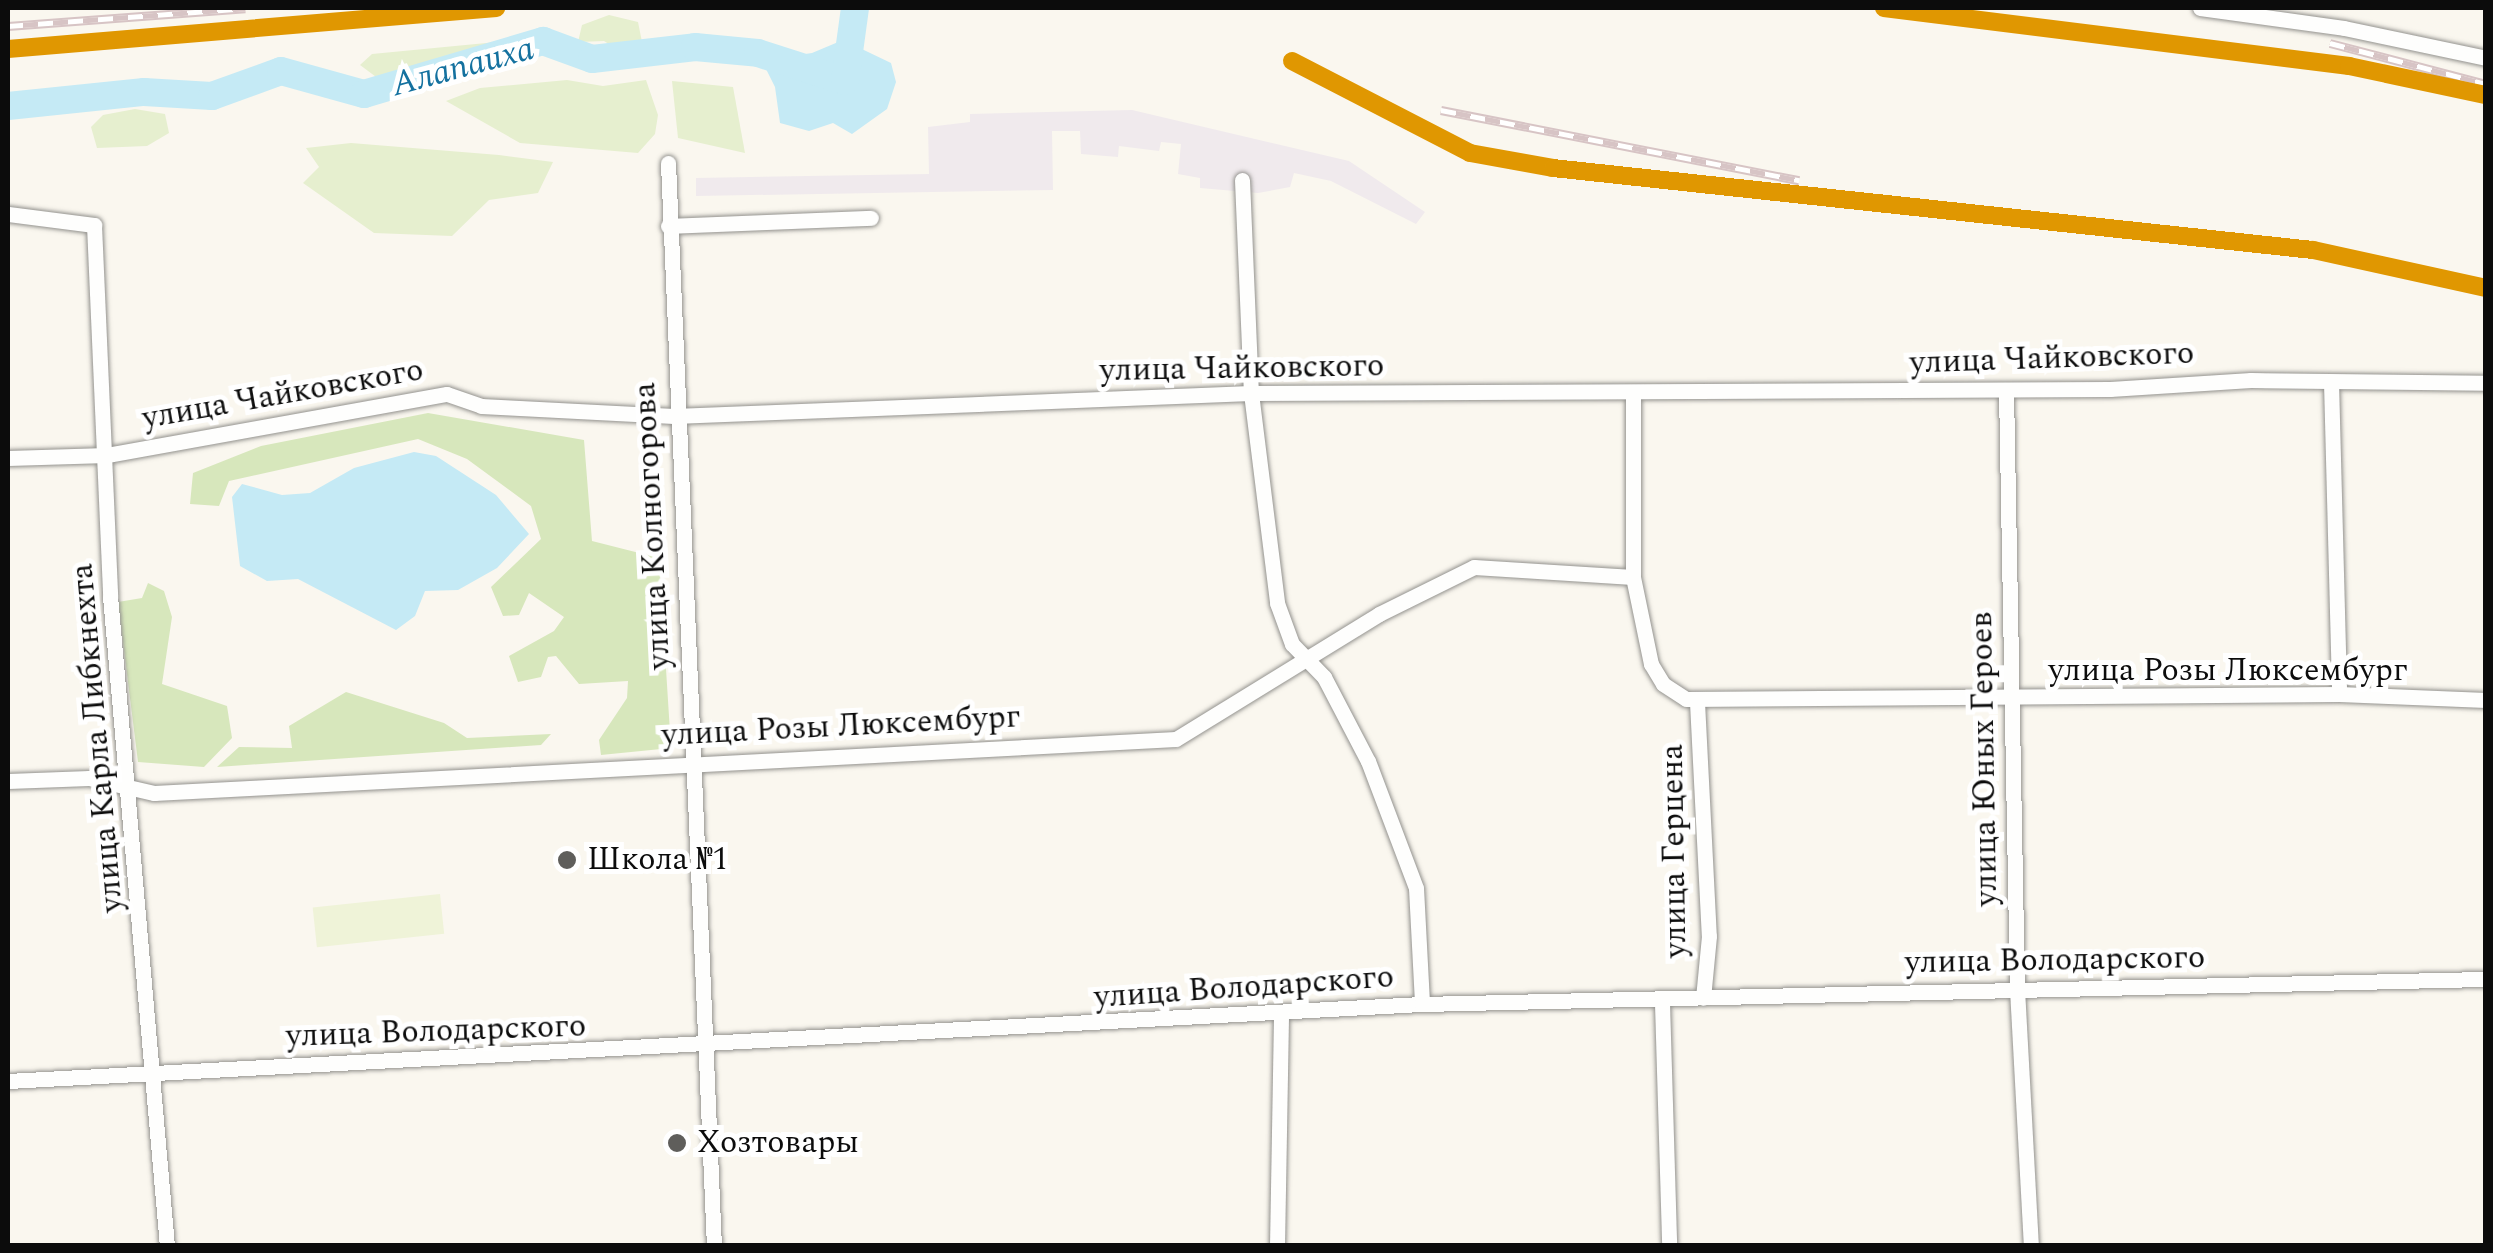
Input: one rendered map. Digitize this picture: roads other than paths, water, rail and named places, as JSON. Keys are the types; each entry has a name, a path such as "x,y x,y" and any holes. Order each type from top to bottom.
{"street":[{"path":"2200,8 2344,28 2486,58"},
{"name":"улица Колногорова","path":"668,163 674,416 708,1048 714,1246"},
{"path":"1242,180 1252,392 1277,604 1303,660 1324,677 1368,762 1416,888 1422,1004"},
{"name":"улица Карла Либкнехта","path":"8,214 94,225 107,455 110,596 155,1071 167,1246"},
{"path":"668,226 871,218"},
{"path":"2332,382 2339,694"},
{"name":"улица Чайковского","path":"8,458 107,455 447,394 480,406 674,416 1252,392 2006,390 2332,382 2486,383"},
{"name":"улица Юных Героев","path":"2006,390 2017,988 2030,1246"},
{"path":"1633,392 1633,577"},
{"name":"улица Розы Люксембург","path":"8,781 88,778 154,793 692,760 1176,739 1303,660 1474,568 1633,577 1651,664 1673,692 1698,702 2339,694 2486,700"},
{"name":"улица Герцена","path":"1698,702 1710,936 1703,998"},
{"name":"улица Володарского","path":"8,1081 155,1071 708,1048 1422,1004 1662,1003 1703,998 2017,988 2486,980"},
{"name":"улица Герцена","path":"1662,1003 1669,1246"},
{"path":"1277,1246 1280,1015"}],"water":[{"path":"843,40 891,63 896,82 887,109 852,134 833,123 809,131 780,123 775,87 758,53 772,59 812,53"},
{"path":"414,452 436,456 496,495 529,534 497,568 458,590 425,591 415,616 396,630 298,579 267,581 240,566 232,497 242,484 282,495 310,493 354,468"}],"waterway":[{"name":"Алапаиха","path":"8,106 144,92 212,96 281,71 364,94 543,41 592,59 695,47 758,53 845,81 855,8"}],"railway":[{"path":"8,26 245,8"},
{"path":"2330,43 2486,84"},
{"path":"1292,61 1470,153 1553,168 2313,250 2486,288"},
{"path":"1441,110 1799,180"}],"place":[{"name":"Школа №1","path":"567,860"},
{"name":"Хозтовары","path":"677,1143"}]}
